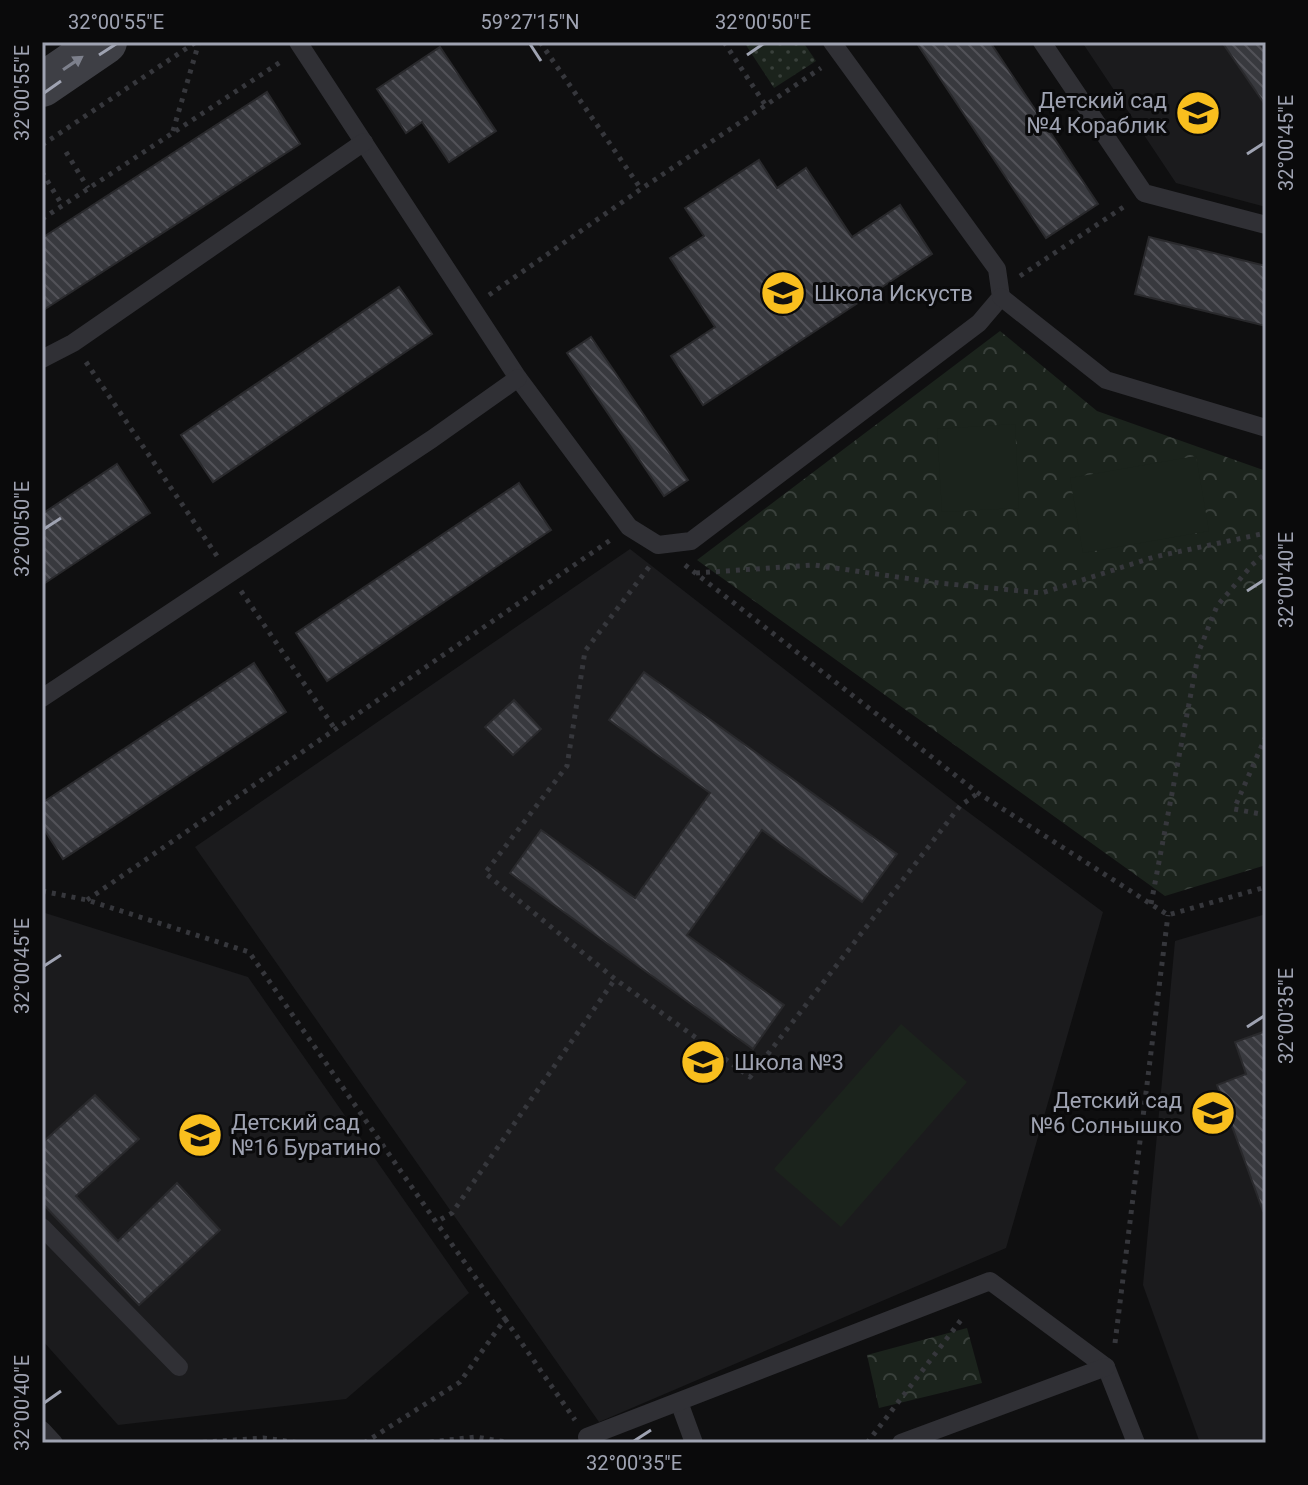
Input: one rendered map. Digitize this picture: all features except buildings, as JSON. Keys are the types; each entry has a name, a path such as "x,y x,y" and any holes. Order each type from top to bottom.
{"main road":[{"path":"42,85 105,42"}],"lane":[{"path":"1042,42 1144,193 1266,225"},
{"path":"300,45 518,378 629,527 658,545 691,541 979,323 1001,297"},
{"path":"836,49 997,269 1001,297 1106,380 1266,428"},
{"path":"42,359 73,343 364,142"},
{"path":"42,698 432,439 518,378"},
{"path":"42,1227 179,1367"},
{"path":"588,1440 990,1281 1106,1367 1136,1443"},
{"path":"901,1443 1106,1367"},
{"path":"679,1402 694,1443"},
{"path":"42,1430 54,1443"}],"path":[{"path":"173,132 198,42"},
{"path":"42,145 198,42"},
{"path":"540,42 641,189"},
{"path":"724,42 766,106"},
{"path":"42,219 300,45"},
{"path":"472,307 766,106 836,49"},
{"path":"66,152 88,188"},
{"path":"42,172 62,205"},
{"path":"1001,297 1017,278 1144,193"},
{"path":"73,343 335,729"},
{"path":"87,900 629,527"},
{"path":"695,573 814,565 939,583 1042,593 1154,557 1266,533"},
{"path":"978,793 960,806 750,1077 615,979 485,873 567,766 585,651 651,564 658,545 978,793 1168,915 1266,887"},
{"path":"1151,904 1199,651 1217,606 1266,553"},
{"path":"1266,736 1234,809 1266,815"},
{"path":"42,891 87,900 249,952 588,1440"},
{"path":"1106,1367 1117,1337 1168,915"},
{"path":"436,1222 452,1213 615,979"},
{"path":"867,1443 990,1281"},
{"path":"364,1443 460,1382 505,1319"},
{"path":"420,1443 476,1437 512,1443"},
{"path":"193,1443 263,1438 301,1443"}],"shaded area":[{"name":"Детский сад №4 Кораблик","path":"1082,42 1266,42 1266,207 1176,183"},
{"name":"Школа №3","path":"630,549 960,806 1103,912 1006,1248 599,1422 195,847"},
{"name":"Детский сад №16 Буратино","path":"42,912 248,977 469,1293 346,1399 118,1425 42,1340"},
{"name":"Детский сад №6 Солнышко","path":"1266,914 1266,1443 1200,1443 1143,1285 1175,941"}],"green space":[{"path":"744,42 803,42 816,61 774,88"},
{"path":"1000,331 1097,411 1266,471 1266,865 1165,896 697,560"},
{"path":"1015,424 1019,508 942,512 937,429"},
{"path":"1196,456 1209,531 1083,553 1070,478"},
{"path":"901,1024 967,1082 841,1227 774,1169"},
{"path":"967,1328 982,1383 879,1408 867,1355"}],"place":[{"name":"Детский сад №4 Кораблик","path":"1198,113"},
{"name":"Школа Искуств","path":"783,293"},
{"name":"Школа №3","path":"703,1062"},
{"name":"Детский сад №6 Солнышко","path":"1213,1113"},
{"name":"Детский сад №16 Буратино","path":"200,1135"}]}
